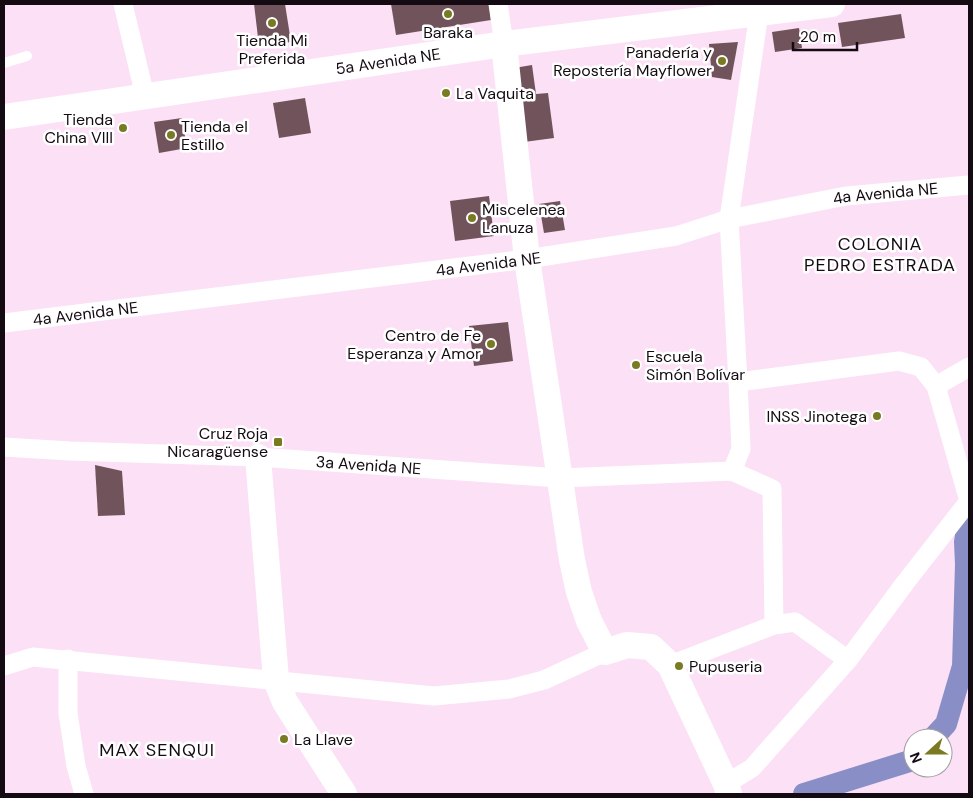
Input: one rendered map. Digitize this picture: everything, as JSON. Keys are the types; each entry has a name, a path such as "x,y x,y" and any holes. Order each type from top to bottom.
{"street":[{"path":"124,4 145,96"},
{"path":"498,4 527,259 572,560 579,592 589,621 605,652"},
{"name":"5a Avenida NE","path":"4,117 504,44 832,4"},
{"path":"759,13 729,219 741,449 732,471 772,490 774,625"},
{"name":"4a Avenida NE","path":"4,323 527,259 676,236 729,219 846,196 969,185"},
{"path":"4,666 33,657 68,659 434,696 509,690 544,680 605,652 627,645 651,647 670,665 727,789 752,768 848,660 969,501 936,386 921,367 899,361 738,382"},
{"path":"936,386 969,367"},
{"name":"3a Avenida NE","path":"4,447 258,458 560,478 732,471"},
{"path":"258,458 276,680 285,702 344,794"},
{"path":"670,665 774,625 795,622 848,660"},
{"path":"68,659 68,712 76,766 84,794"}],"lane":[{"path":"4,62 27,56"}],"building":[{"name":"Tienda Mi Preferida","path":"254,4 285,4 291,42 259,46"},
{"path":"391,4 489,4 491,20 396,35"},
{"path":"901,14 905,38 842,47 838,23"},
{"path":"799,28 802,48 775,52 772,32"},
{"name":"Panadería y Repostería Mayflower","path":"738,42 731,80 712,77 709,44"},
{"path":"532,65 536,94 548,93 554,138 524,142 514,68"},
{"path":"305,98 311,133 279,138 273,103"},
{"name":"Tienda el Estillo","path":"182,118 187,148 159,153 154,122"},
{"name":"Miscelenea Lanuza","path":"489,196 494,236 455,241 450,201"},
{"path":"560,201 565,230 544,233 539,204"},
{"name":"Centro de Fe Esperanza y Amor","path":"508,322 513,361 474,366 469,326"},
{"path":"95,465 122,471 125,515 98,516"}],"waterway":[{"path":"942,728 946,724 963,666 965,542 969,515"},
{"path":"804,794 903,763"}],"place":[{"name":"Baraka","path":"448,14"},
{"name":"Tienda Mi Preferida","path":"272,23"},
{"name":"Panadería y Repostería Mayflower","path":"722,61"},
{"name":"La Vaquita","path":"446,93"},
{"name":"Tienda China VIII","path":"123,128"},
{"name":"Tienda el Estillo","path":"171,135"},
{"name":"Miscelenea Lanuza","path":"472,218"},
{"name":"Centro de Fe Esperanza y Amor","path":"491,344"},
{"name":"Escuela Simón Bolívar","path":"636,365"},
{"name":"INSS Jinotega","path":"877,416"},
{"name":"Cruz Roja Nicaragüense","path":"278,442"},
{"name":"Pupuseria","path":"679,666"},
{"name":"La Llave","path":"284,739"}],"district":[{"name":"COLONIA PEDRO ESTRADA","path":"880,254"},
{"name":"MAX SENQUI","path":"157,750"}]}
